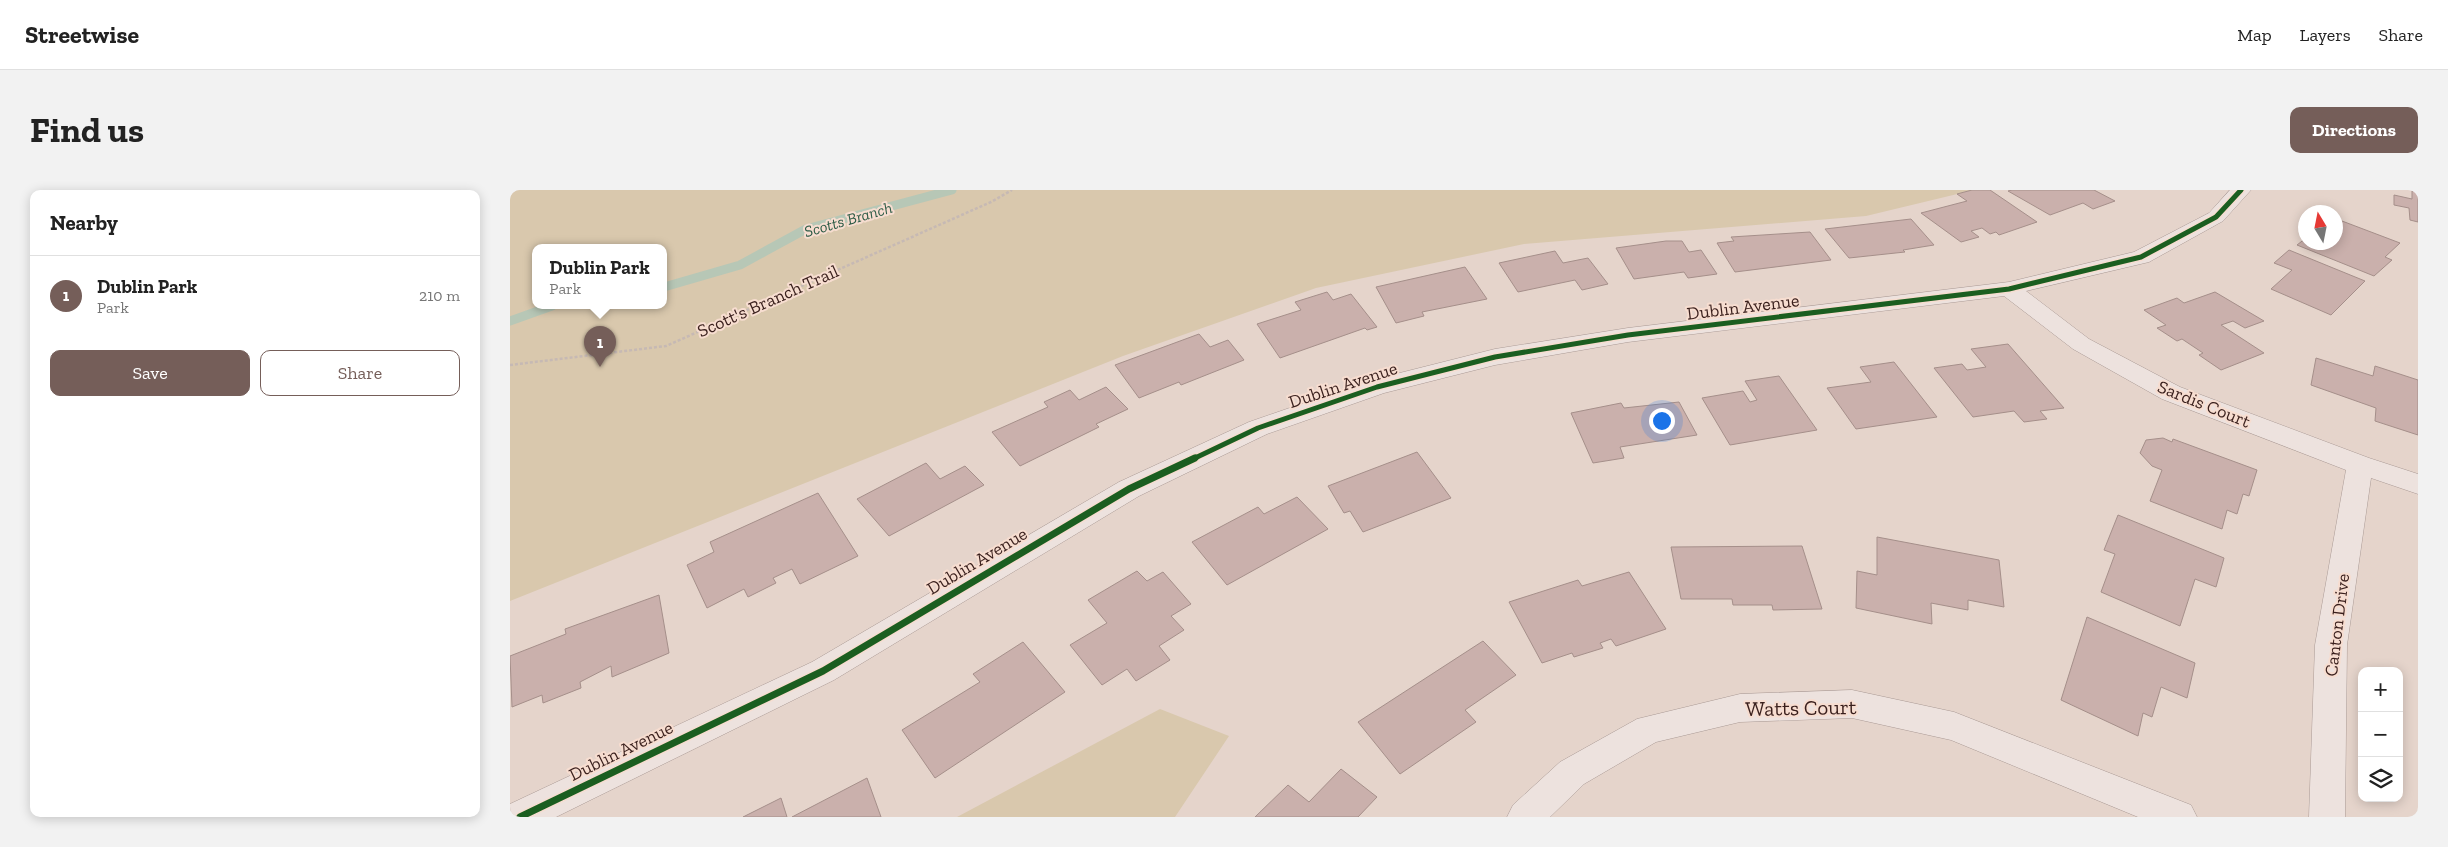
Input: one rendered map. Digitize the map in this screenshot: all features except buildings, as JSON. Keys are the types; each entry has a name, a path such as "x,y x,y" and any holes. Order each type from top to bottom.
{"street":[{"name":"Dublin Avenue","path":"520,817 823,670 1128,489 1267,425 1377,387 1495,357 1628,335 2009,289 2141,257 2216,217 2241,190"},
{"name":"Sardis Court","path":"2009,289 2081,344 2171,393 2360,465 2418,484"},
{"name":"Canton Drive","path":"2327,817 2331,645 2360,465"},
{"name":"Watts Court","path":"1525,817 1572,773 1649,729 1740,708 1852,704 1954,726 2179,817"}],"shaded area":[{"path":"510,190 1974,190 1866,216 1524,244 1316,288 1123,356 510,601"},
{"path":"1160,709 1229,736 1175,817 957,817"}],"waterway":[{"name":"Scotts Branch","path":"667,286 740,265 806,229 952,190"},
{"name":"Scotts Branch","path":"510,321 544,309"}],"cycle path":[{"path":"520,817 823,671 1129,489 1258,428 1377,387 1495,357 1628,335 2009,289 2141,257 2216,217 2241,190"}],"place":[{"name":"Dublin Park","path":"600,367"}]}
